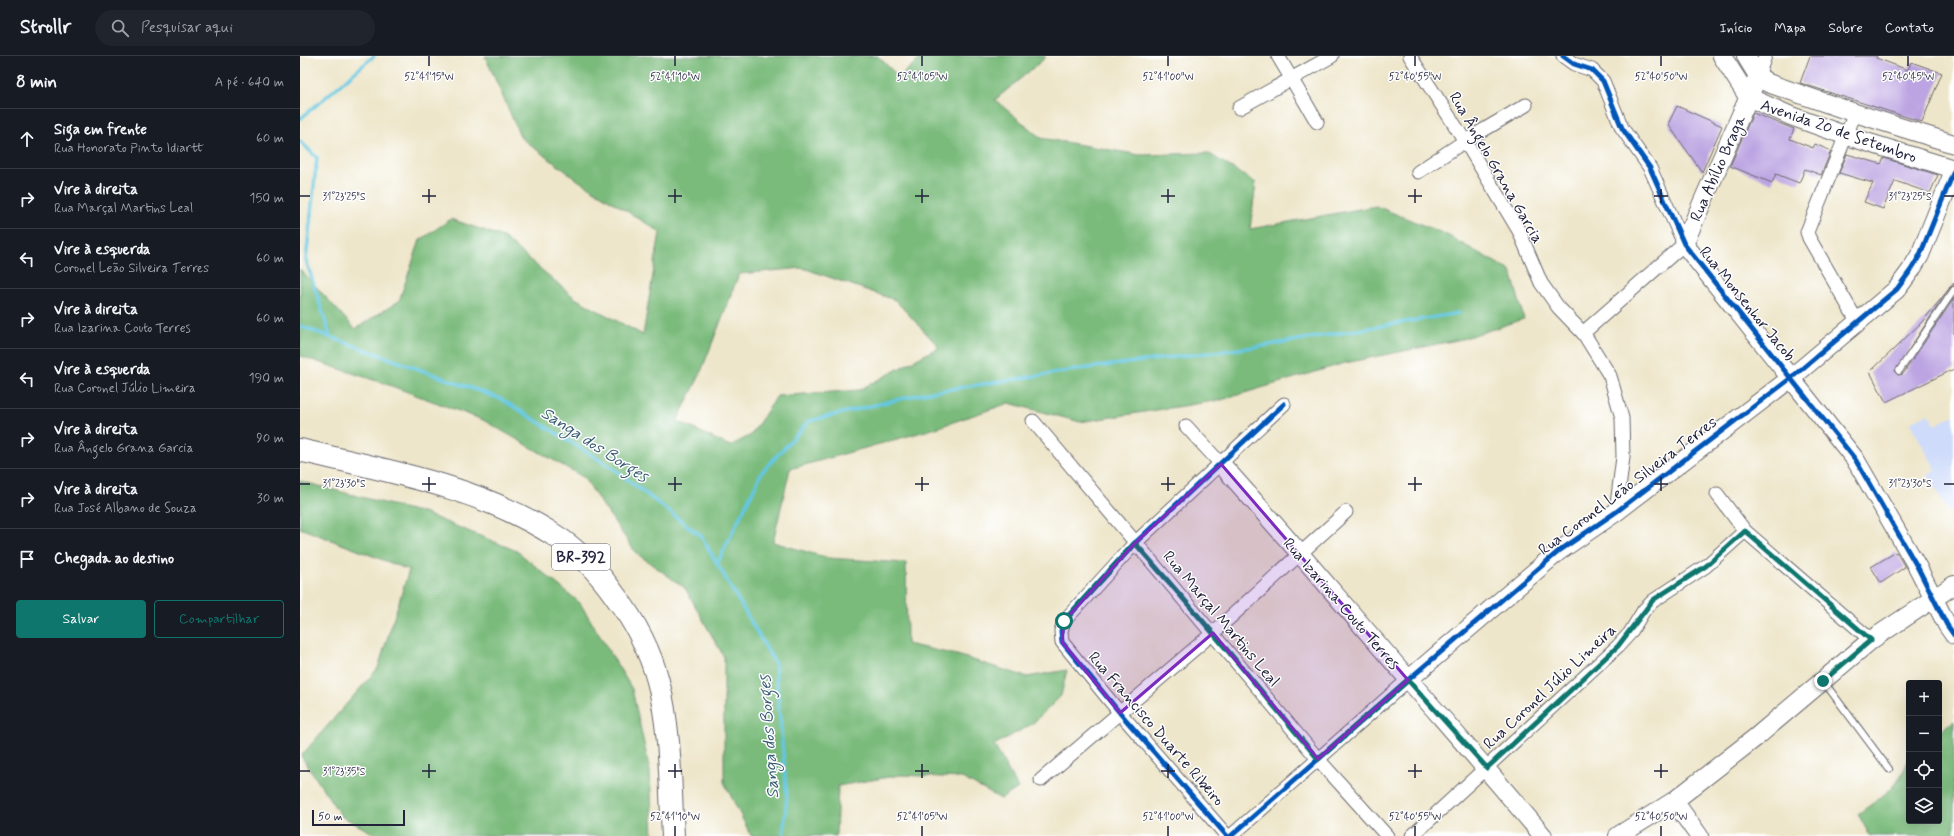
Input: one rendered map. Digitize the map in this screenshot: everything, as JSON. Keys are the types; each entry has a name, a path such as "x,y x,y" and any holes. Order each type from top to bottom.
{"highway":[{"name":"BR-392","path":"300,450 403,475 487,501 526,519 555,535 592,568 606,583 628,612 649,654 658,681 667,739 673,836"}],"street":[{"path":"1278,56 1293,79 1317,122"},
{"path":"1239,108 1332,56"},
{"name":"Rua Ângelo Grana Garcia","path":"1410,56 1465,141 1519,231 1542,283 1558,307 1583,333 1610,376 1622,418 1623,456 1616,512"},
{"name":"Rua Monsenhor Jacob","path":"1562,56 1574,64 1592,70 1603,81 1622,128 1650,168 1684,244 1855,459 1954,635"},
{"name":"Avenida 20 de Setembro","path":"1722,56 1748,97 1791,116 1954,170"},
{"name":"Avenida 20 de Setembro","path":"1746,56 1758,76 1768,83 1855,113 1954,144"},
{"name":"Rua Abílio Braga","path":"1583,333 1684,244 1758,76 1765,56"},
{"path":"1418,172 1465,141 1526,105"},
{"path":"1855,113 1848,136 1807,232 1857,321"},
{"name":"Rua Coronel Leão Silveira Terres","path":"1408,680 1559,551 1616,512 1791,378 1857,321 1897,289 1920,255 1954,170"},
{"path":"1135,543 1284,404"},
{"name":"Rua Marçal Martins Leal","path":"1033,421 1318,759 1387,836"},
{"name":"Rua Izarina Couto Terres","path":"1186,426 1300,553 1408,680 1487,768 1543,836"},
{"path":"1717,494 1745,531 1871,640"},
{"path":"1041,780 1213,633 1346,512"},
{"name":"Rua Coronel Júlio Limeira","path":"1412,836 1618,646 1653,600 1706,566 1745,531"},
{"name":"Rua Francisco Duarte Ribeiro","path":"1135,543 1064,621 1061,631 1062,642 1120,713 1227,836"},
{"path":"1618,836 1674,801 1755,738 1871,640 1954,585"},
{"path":"1231,836 1408,680"},
{"path":"1674,801 1699,836"}],"lane":[{"path":"1899,371 1954,290"},
{"path":"1823,681 1889,769"}],"highlighted area":[{"path":"1221,464 1408,680 1318,759 1213,633 1120,713 1062,642 1064,621 1135,543"}],"shaded area":[{"path":"1928,413 1935,425 1954,415 1954,510 1949,513 1928,475 1936,470 1910,423"}],"green space":[{"path":"485,56 878,56 899,77 923,56 1045,56 1045,58 995,100 1041,138 1140,155 1208,153 1256,183 1250,229 1376,206 1445,234 1511,271 1524,319 1462,339 1345,363 1221,400 1080,422 1009,403 933,429 790,469 773,542 828,558 906,563 907,644 957,655 1027,677 1067,670 1061,696 1032,724 994,745 1018,788 1001,799 962,778 900,775 838,786 836,836 751,836 724,782 724,657 685,588 636,553 583,477 483,420 386,384 300,356 300,269 355,329 399,301 420,240 451,219 503,237 575,298 643,335 660,232 579,181 521,138","holes":["803,268 895,300 939,347 859,390 777,396 751,435 730,446 677,421 699,377 739,274"]},
{"path":"300,481 426,514 517,551 580,603 632,689 650,771 653,836 378,836 341,816 301,756 378,668 409,570 300,528"},
{"path":"1954,721 1954,836 1870,836 1858,814 1889,790 1901,776 1906,764 1906,824 1942,824 1942,730"}],"building":[{"path":"1810,56 1877,56 1876,58 1908,70 1911,62 1942,73 1922,122 1800,83"},
{"path":"1677,106 1722,126 1702,172 1670,127 1669,122"},
{"path":"1753,113 1794,129 1790,139 1813,148 1815,144 1831,151 1821,175 1805,169 1799,183 1776,174 1772,183 1730,166"},
{"path":"1847,154 1881,164 1884,158 1938,175 1930,193 1895,181 1883,209 1864,202 1873,183 1839,173"},
{"path":"1947,291 1895,371 1898,375 1903,374 1954,298 1954,369 1886,402 1870,372 1922,322"},
{"path":"1896,552 1905,567 1881,583 1871,567"}],"waterway":[{"path":"300,119 374,56"},
{"path":"300,141 317,158 306,260 330,336"},
{"path":"717,564 762,472 809,421 925,393 1088,368 1262,346 1459,313"},
{"name":"Sanga dos Borges","path":"300,326 501,399 611,467 701,536 775,663 787,797 783,836"}],"cycle path":[{"path":"1563,56 1574,64 1592,70 1603,81 1622,128 1650,168 1684,244 1855,459 1918,568 1947,625 1954,635"},
{"path":"1231,836 1408,680 1559,551 1616,512 1791,378 1897,289 1920,255 1954,171"},
{"path":"1227,836 1120,713 1062,642 1061,631 1064,621 1135,543 1284,404"}],"route":[{"path":"1064,621 1135,543 1213,633 1318,759 1408,680 1487,768 1618,646 1630,633 1644,610 1653,600 1698,572 1745,531 1871,640 1823,681"}]}
